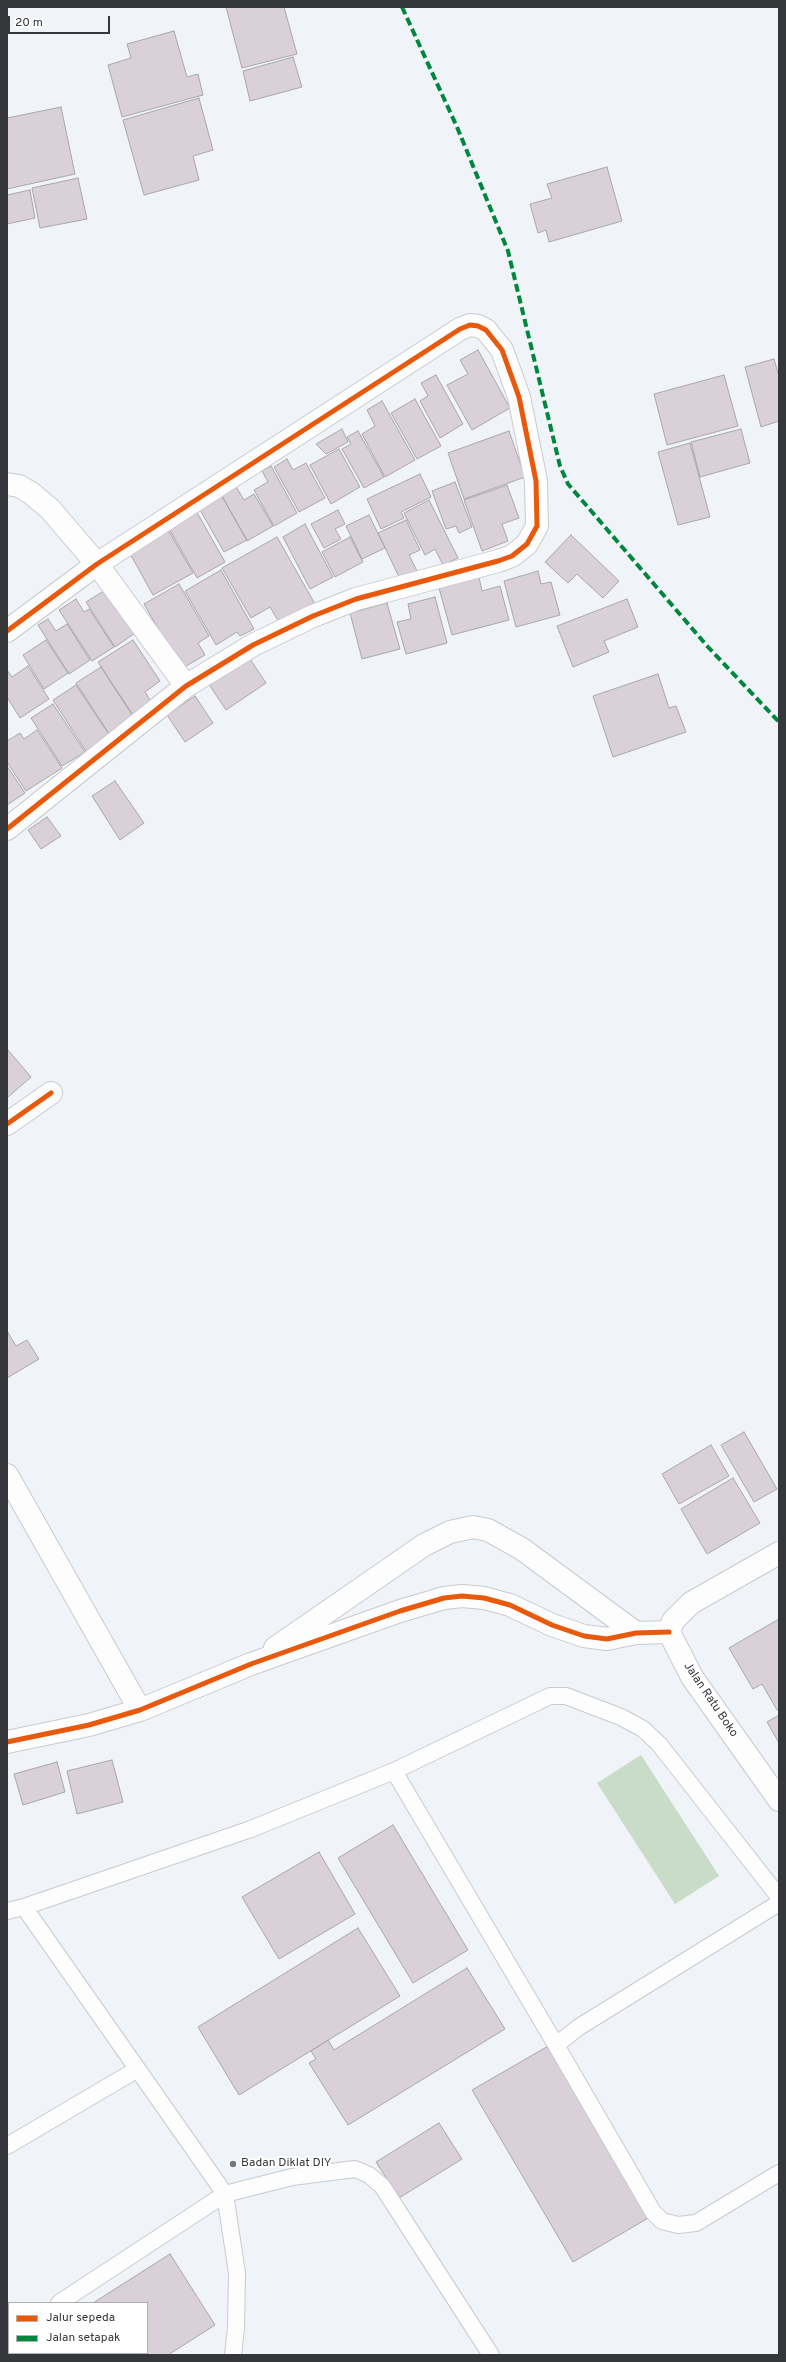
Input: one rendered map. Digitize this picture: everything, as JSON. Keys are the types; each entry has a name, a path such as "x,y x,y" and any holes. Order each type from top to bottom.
{"street":[{"path":"7,631 97,564 460,329 470,325 482,328 502,350 519,397 536,482 537,526 527,544 512,556 498,562 356,599 313,616 253,645 186,686 7,829"},
{"path":"7,484 19,486 31,493 50,509 97,564 186,686"},
{"path":"7,1124 51,1093"},
{"path":"7,1475 140,1710"},
{"path":"251,1664 424,1545 450,1532 473,1527 488,1530 522,1549 636,1633"},
{"path":"7,1742 89,1725 140,1710 251,1664 400,1611 444,1598 462,1596 484,1598 510,1605 552,1625 584,1636 607,1639 636,1633 669,1632 673,1621 691,1603 779,1553"},
{"name":"Jalan Ratu Boko","path":"669,1632 692,1677 779,1800"}],"lane":[{"path":"7,1911 24,1907 251,1830 394,1771 550,1696 566,1696 621,1717 643,1729 653,1739 779,1897"},
{"path":"394,1771 653,2212 662,2221 678,2226 696,2223 779,2173"},
{"path":"556,2045 579,2027 779,1903"},
{"path":"24,1907 136,2070 225,2194 238,2273 236,2328 233,2355"},
{"path":"7,2146 136,2070"},
{"path":"61,2302 225,2194 292,2177 355,2169 369,2175 382,2186 491,2355"}],"green space":[{"path":"641,1755 719,1876 675,1904 597,1783"}],"building":[{"path":"226,7 284,7 297,54 242,68"},
{"path":"174,31 187,77 198,74 203,95 122,117 108,65 131,58 127,44"},
{"path":"293,57 302,87 250,101 243,71"},
{"path":"199,98 213,150 193,156 199,180 144,195 123,120"},
{"path":"61,107 75,174 7,189 7,118"},
{"path":"607,167 622,221 549,242 546,230 538,233 530,204 552,198 547,184"},
{"path":"78,178 87,219 40,228 32,188"},
{"path":"30,190 35,218 7,224 7,195"},
{"path":"478,350 510,408 472,430 447,385 468,374 460,360"},
{"path":"774,359 779,376 779,421 761,427 745,367"},
{"path":"436,375 463,424 440,438 420,401 428,396 421,383"},
{"path":"724,375 738,426 667,445 654,394"},
{"path":"415,399 441,446 417,459 391,413"},
{"path":"382,401 415,460 385,477 362,434 375,426 367,410"},
{"path":"342,429 348,442 326,454 316,444"},
{"path":"741,429 750,463 700,477 691,442"},
{"path":"358,431 384,477 364,488 342,449 351,444 347,437"},
{"path":"509,431 525,477 464,499 448,453"},
{"path":"690,443 710,517 678,525 658,452"},
{"path":"339,449 360,487 331,504 310,465"},
{"path":"287,459 293,470 306,463 325,498 299,512 274,467"},
{"path":"271,466 297,513 274,526 254,490 268,482 262,471"},
{"path":"420,474 431,497 401,512 404,518 381,529 367,499"},
{"path":"455,482 472,527 459,533 456,526 446,529 432,491"},
{"path":"235,485 244,500 254,494 273,526 247,541 221,494"},
{"path":"507,485 519,518 502,524 508,541 482,551 464,500"},
{"path":"221,495 247,540 224,552 199,508"},
{"path":"429,500 458,558 443,565 435,549 425,555 404,513"},
{"path":"195,509 225,562 197,578 167,525"},
{"path":"338,510 345,524 335,529 341,539 324,548 311,524"},
{"path":"369,515 385,548 362,559 346,526"},
{"path":"406,520 420,550 409,555 418,573 401,581 378,533"},
{"path":"305,524 333,577 310,589 283,537"},
{"path":"167,528 193,573 153,595 128,550"},
{"path":"571,535 619,581 603,598 577,574 568,583 545,562"},
{"path":"277,537 315,604 280,624 270,607 251,618 222,568"},
{"path":"350,537 363,562 335,577 322,552"},
{"path":"221,570 254,629 240,636 237,632 216,645 185,591"},
{"path":"538,571 541,584 551,582 560,615 516,627 504,581"},
{"path":"479,577 482,591 500,586 509,620 452,635 439,588"},
{"path":"179,584 209,636 198,643 205,655 181,669 144,604"},
{"path":"107,589 135,633 115,647 86,602"},
{"path":"435,597 447,643 406,654 397,622 411,619 408,604"},
{"path":"76,599 84,612 89,609 114,647 92,661 59,610"},
{"path":"627,599 638,627 604,641 609,652 573,667 557,626"},
{"path":"387,603 400,649 362,659 350,613"},
{"path":"48,619 56,631 67,624 90,660 69,674 38,625"},
{"path":"46,640 68,673 44,689 23,655"},
{"path":"133,640 160,681 145,692 152,703 133,715 98,662"},
{"path":"248,656 266,683 226,710 208,683"},
{"path":"28,666 49,699 20,718 7,697 7,670 12,677"},
{"path":"101,667 134,718 110,735 76,683"},
{"path":"658,674 669,708 676,706 686,732 613,757 593,696"},
{"path":"76,685 110,736 86,751 53,700"},
{"path":"195,696 213,723 185,742 167,715"},
{"path":"53,704 85,752 62,766 31,718"},
{"path":"37,730 62,768 26,791 7,762 7,741 20,733 24,739"},
{"path":"7,766 25,793 7,805"},
{"path":"115,781 144,823 120,840 92,796"},
{"path":"47,817 61,836 41,849 28,830"},
{"path":"7,1049 31,1077 7,1098"},
{"path":"7,1331 16,1346 27,1340 39,1359 7,1378"},
{"path":"744,1432 777,1489 754,1502 721,1445"},
{"path":"711,1445 729,1476 679,1504 662,1474"},
{"path":"733,1478 760,1523 707,1554 681,1509"},
{"path":"779,1619 779,1709 777,1710 762,1684 753,1689 729,1648"},
{"path":"779,1715 779,1743 767,1722"},
{"path":"112,1760 123,1802 77,1814 67,1771"},
{"path":"57,1762 65,1792 23,1805 14,1774"},
{"path":"393,1825 468,1950 413,1983 338,1858"},
{"path":"319,1852 355,1914 279,1959 242,1897"},
{"path":"358,1928 400,1996 239,2095 198,2027"},
{"path":"467,1968 505,2029 348,2125 309,2063 316,2059 311,2051 328,2040 334,2050"},
{"path":"550,2045 650,2217 573,2262 472,2090"},
{"path":"439,2123 462,2159 399,2198 376,2162"},
{"path":"170,2254 215,2325 168,2355 11,2355 148,2354 148,2302 95,2302"}],"marked path":[{"path":"402,7 457,127 508,251 560,466 568,484 708,647 779,722"}],"cycle path":[{"path":"7,631 97,564 460,329 470,325 478,326 486,330 502,350 519,397 536,481 537,526 527,544 512,556 498,561 356,599 313,616 253,645 186,686 7,829"},
{"path":"7,1124 51,1093"},
{"path":"7,1742 89,1725 140,1710 251,1664 400,1611 444,1598 462,1596 484,1598 510,1605 552,1625 584,1636 607,1639 636,1633 669,1632"}],"place":[{"name":"Badan Diklat DIY","path":"233,2164"}]}
